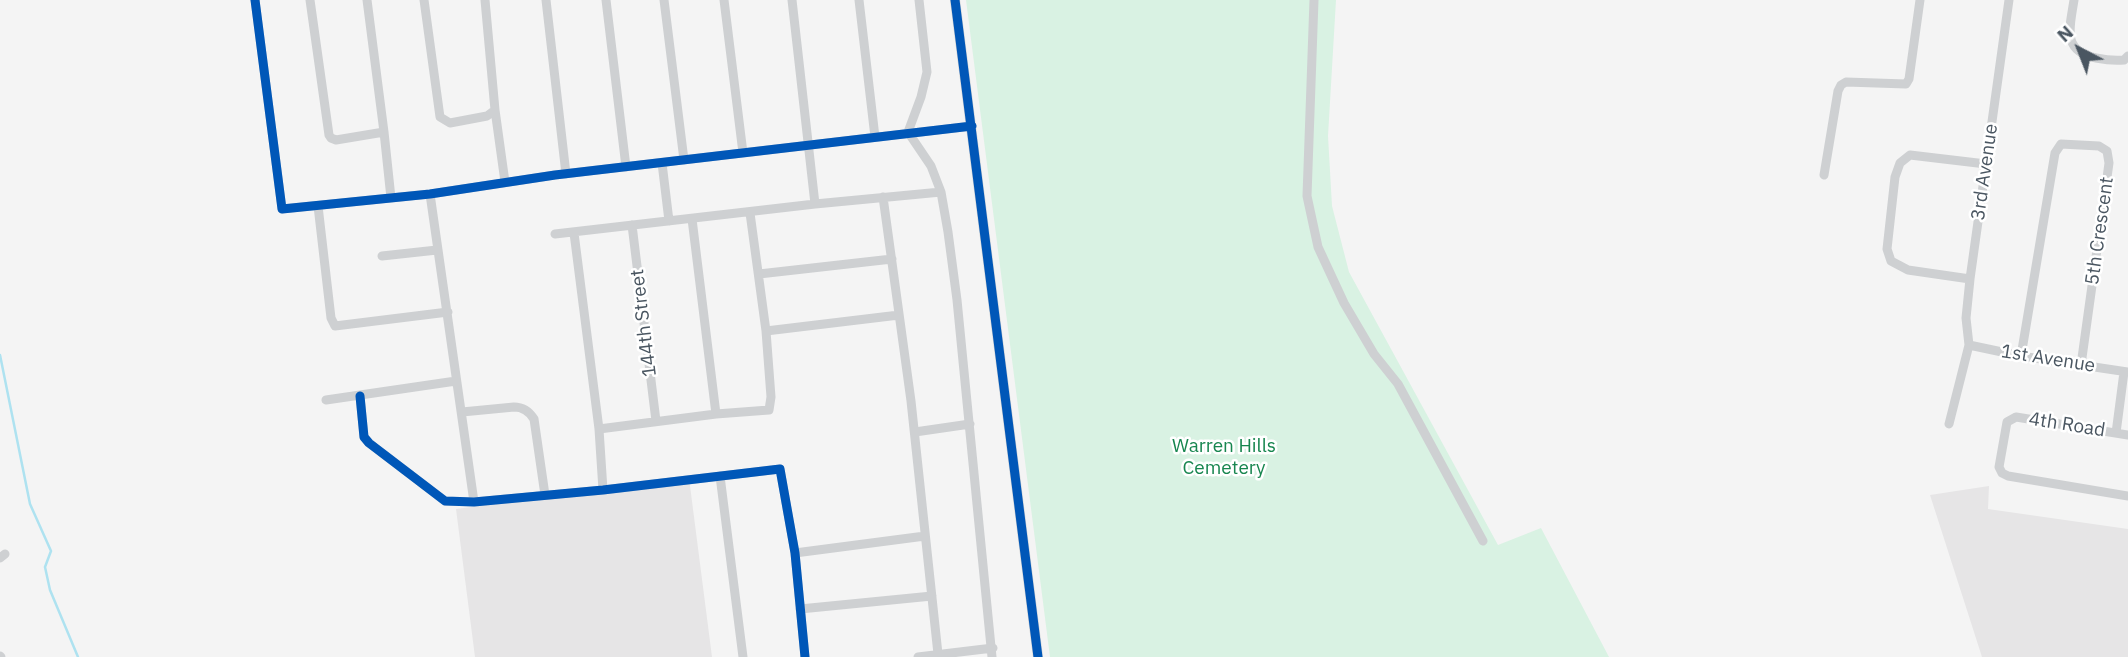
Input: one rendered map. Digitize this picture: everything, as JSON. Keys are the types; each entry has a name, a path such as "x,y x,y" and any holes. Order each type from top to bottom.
{"street":[{"path":"255,0 282,209 430,194 566,174 972,126"},
{"path":"310,0 328,135 336,140 384,132"},
{"path":"367,0 390,198"},
{"path":"424,0 440,117 450,123 487,116 495,110"},
{"path":"485,0 505,182"},
{"path":"546,0 566,174"},
{"path":"606,0 626,167"},
{"path":"664,0 684,160"},
{"path":"724,0 743,153"},
{"path":"792,0 815,204"},
{"path":"859,0 875,137"},
{"path":"908,132 927,72 919,0"},
{"path":"956,0 1038,657"},
{"path":"1314,0 1307,196 1318,247 1345,303 1374,354 1398,384 1483,541"},
{"path":"1824,174 1841,85 1846,82 1906,84 1909,79 1920,0"},
{"name":"3rd Avenue","path":"1949,425 1969,345 1966,318 1970,279 2009,0"},
{"path":"2074,0 2070,30 2071,43 2076,50 2084,55 2113,61 2124,60 2128,55"},
{"path":"908,132 931,166 941,192 952,259 993,652 918,657"},
{"name":"5th Crescent","path":"2021,356 2055,153 2061,144 2099,146 2107,151 2109,163 2081,365"},
{"path":"1970,279 1908,270 1891,261 1887,249 1895,177 1900,163 1910,155 1986,164"},
{"path":"663,163 669,221"},
{"path":"555,234 941,192"},
{"path":"430,194 474,502"},
{"path":"883,197 915,432 938,654"},
{"path":"318,206 331,318 335,326 448,312"},
{"path":"599,429 769,410 771,397 766,331 750,213"},
{"path":"692,219 716,414"},
{"name":"144th Street","path":"632,225 656,421"},
{"path":"574,233 599,429 603,490"},
{"path":"382,256 438,250"},
{"path":"759,274 892,259"},
{"path":"766,331 899,315"},
{"name":"1st Avenue","path":"1969,345 2126,372"},
{"path":"2116,433 2126,372"},
{"path":"326,400 456,381"},
{"path":"360,396 364,438 445,501 474,502 603,490 780,469 795,553 805,657"},
{"path":"462,412 514,407 529,412 534,419 545,495"},
{"name":"4th Road","path":"2128,435 2016,417 2007,422 1999,467 2002,473 2008,476 2128,496"},
{"path":"915,432 970,424"},
{"path":"720,476 743,657"},
{"path":"795,553 925,536"},
{"path":"800,609 932,596"}],"shaded area":[{"path":"689,478 712,657 475,657 456,509"},
{"path":"1989,486 1988,509 2128,529 2128,657 1982,657 1930,495"}],"green space":[{"name":"Warren Hills Cemetery","path":"966,0 1336,0 1328,136 1332,206 1349,272 1498,545 1541,528 1609,657 1050,657"}],"waterway":[{"path":"0,355 30,504 51,551 45,567 50,590 78,657"}],"cycle path":[{"path":"255,0 282,209 430,194 555,175 972,126"},
{"path":"955,0 1038,657"},
{"path":"360,396 364,437 445,501 474,502 603,490 780,469 795,553 805,657"}]}
